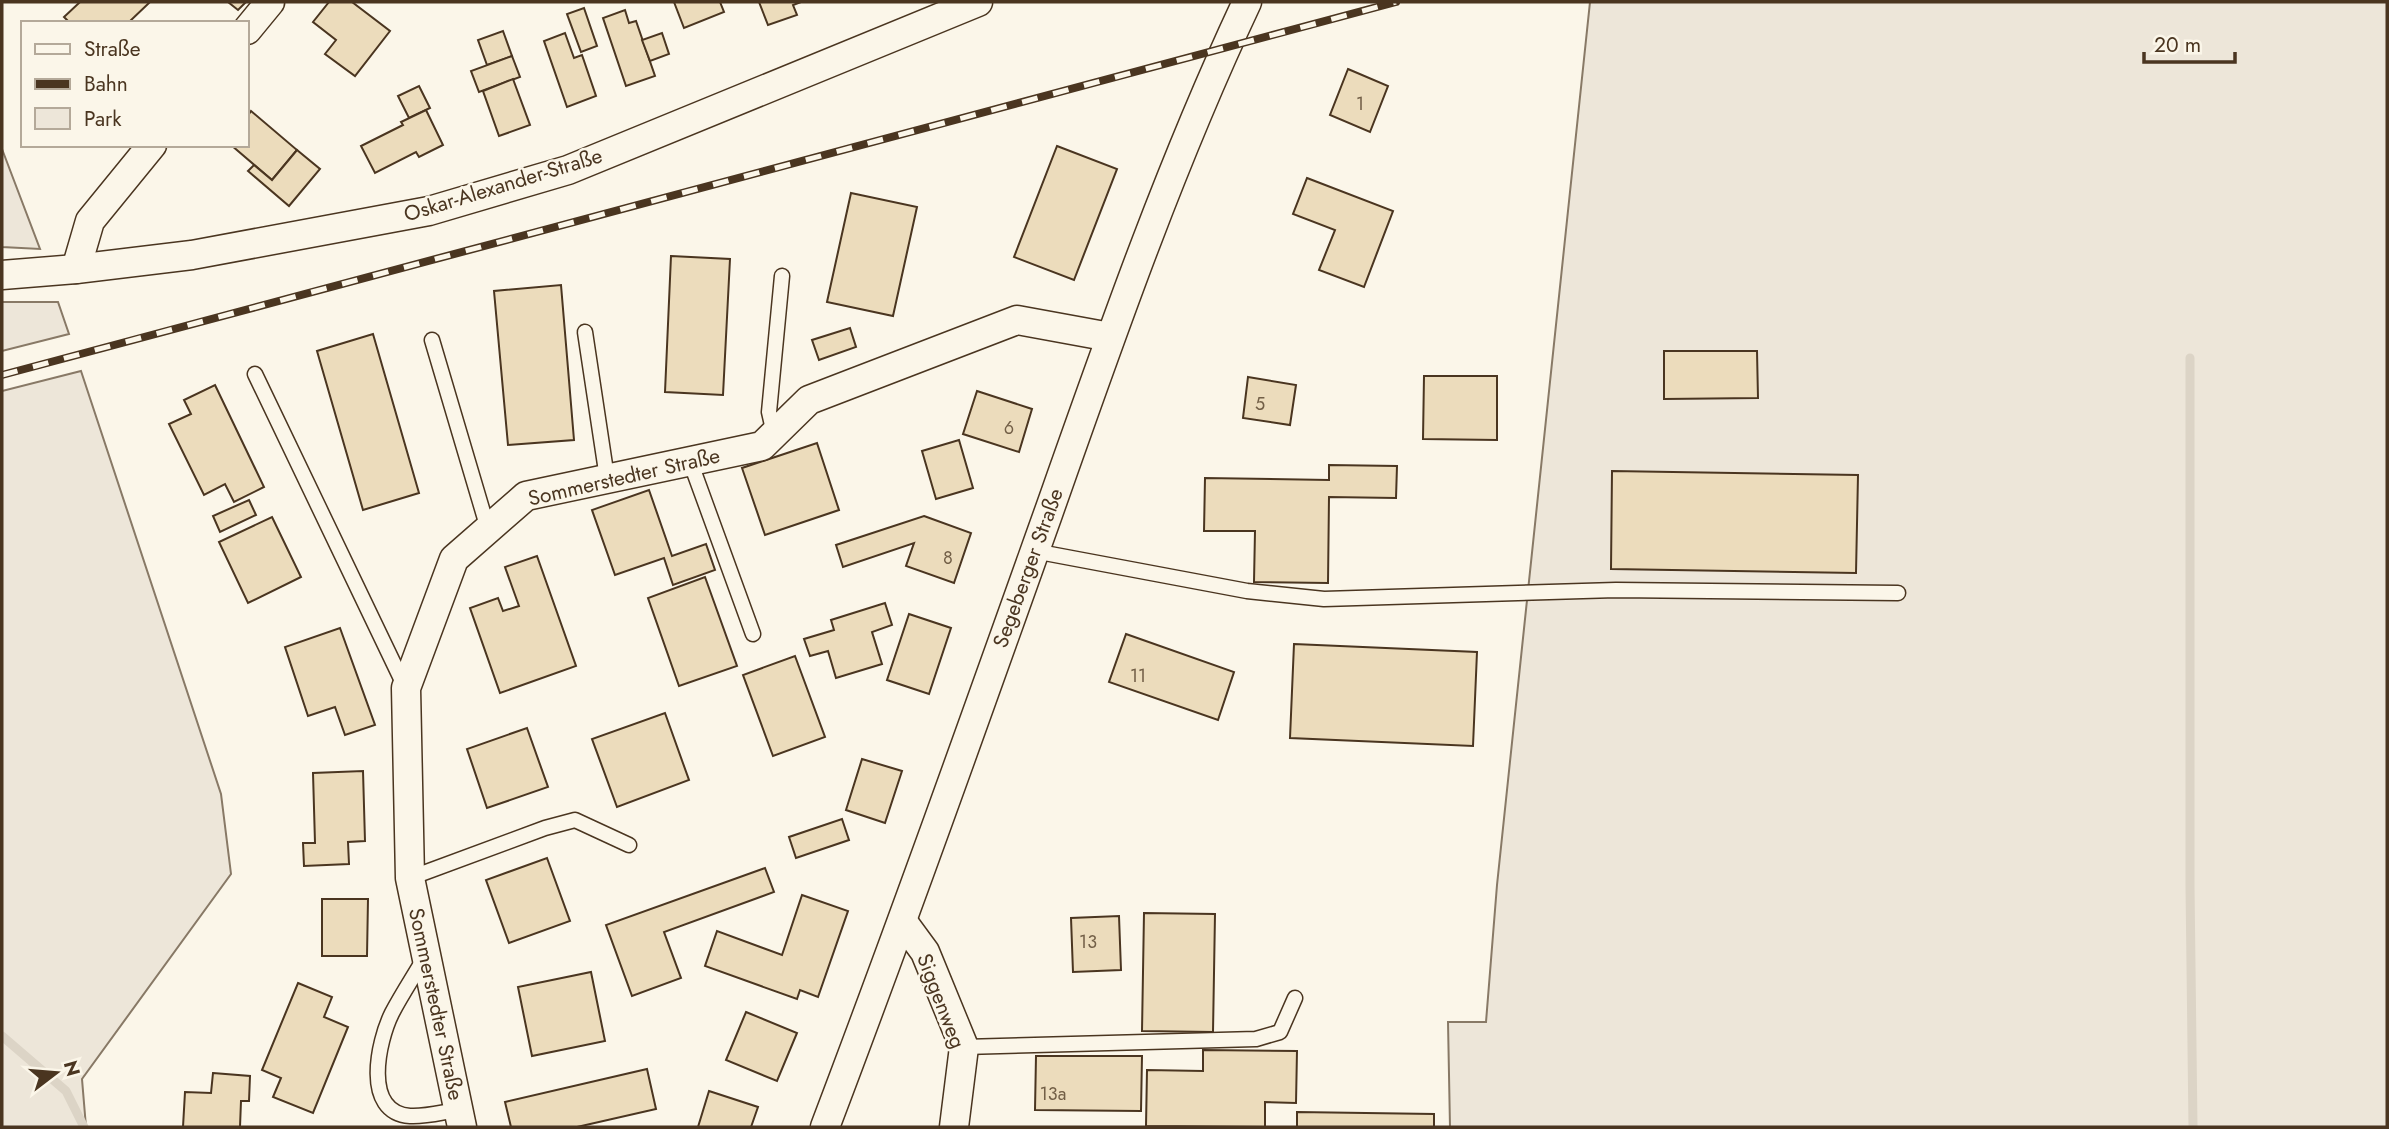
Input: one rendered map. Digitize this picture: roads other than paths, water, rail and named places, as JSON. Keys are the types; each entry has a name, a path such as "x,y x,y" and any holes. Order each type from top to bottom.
{"street":[{"path":"248,29 270,2"},
{"name":"Oskar-Alexander-Straße","path":"2,275 192,255 334,230 442,207 568,170 978,2"},
{"name":"Segeberger Straße","path":"825,1127 903,922 1110,337 1184,144 1244,7"},
{"path":"76,269 90,221 150,147"},
{"name":"Sommerstedter Straße","path":"460,1119 410,878 406,688 454,559 526,496 762,446 809,400 1017,320 1110,337"},
{"name":"Siggenweg","path":"903,922 925,952 964,1047 954,1127"}],"lane":[{"path":"774,434 769,412 782,276"},
{"path":"585,332 607,478"},
{"path":"432,340 488,529"},
{"path":"255,374 406,688"},
{"path":"690,461 753,634"},
{"path":"1034,551 1247,591 1324,599 1616,590 1898,593"},
{"path":"410,878 545,828 575,820 629,845"},
{"path":"426,955 392,1014 380,1045 378,1088 391,1110 410,1116 460,1119"},
{"path":"964,1047 1256,1039 1280,1032 1295,998"}],"waterway":[{"path":"2190,358 2193,1127"},
{"path":"2,1036 66,1091 84,1127"}],"railway":[{"path":"2,375 1396,2"}]}
